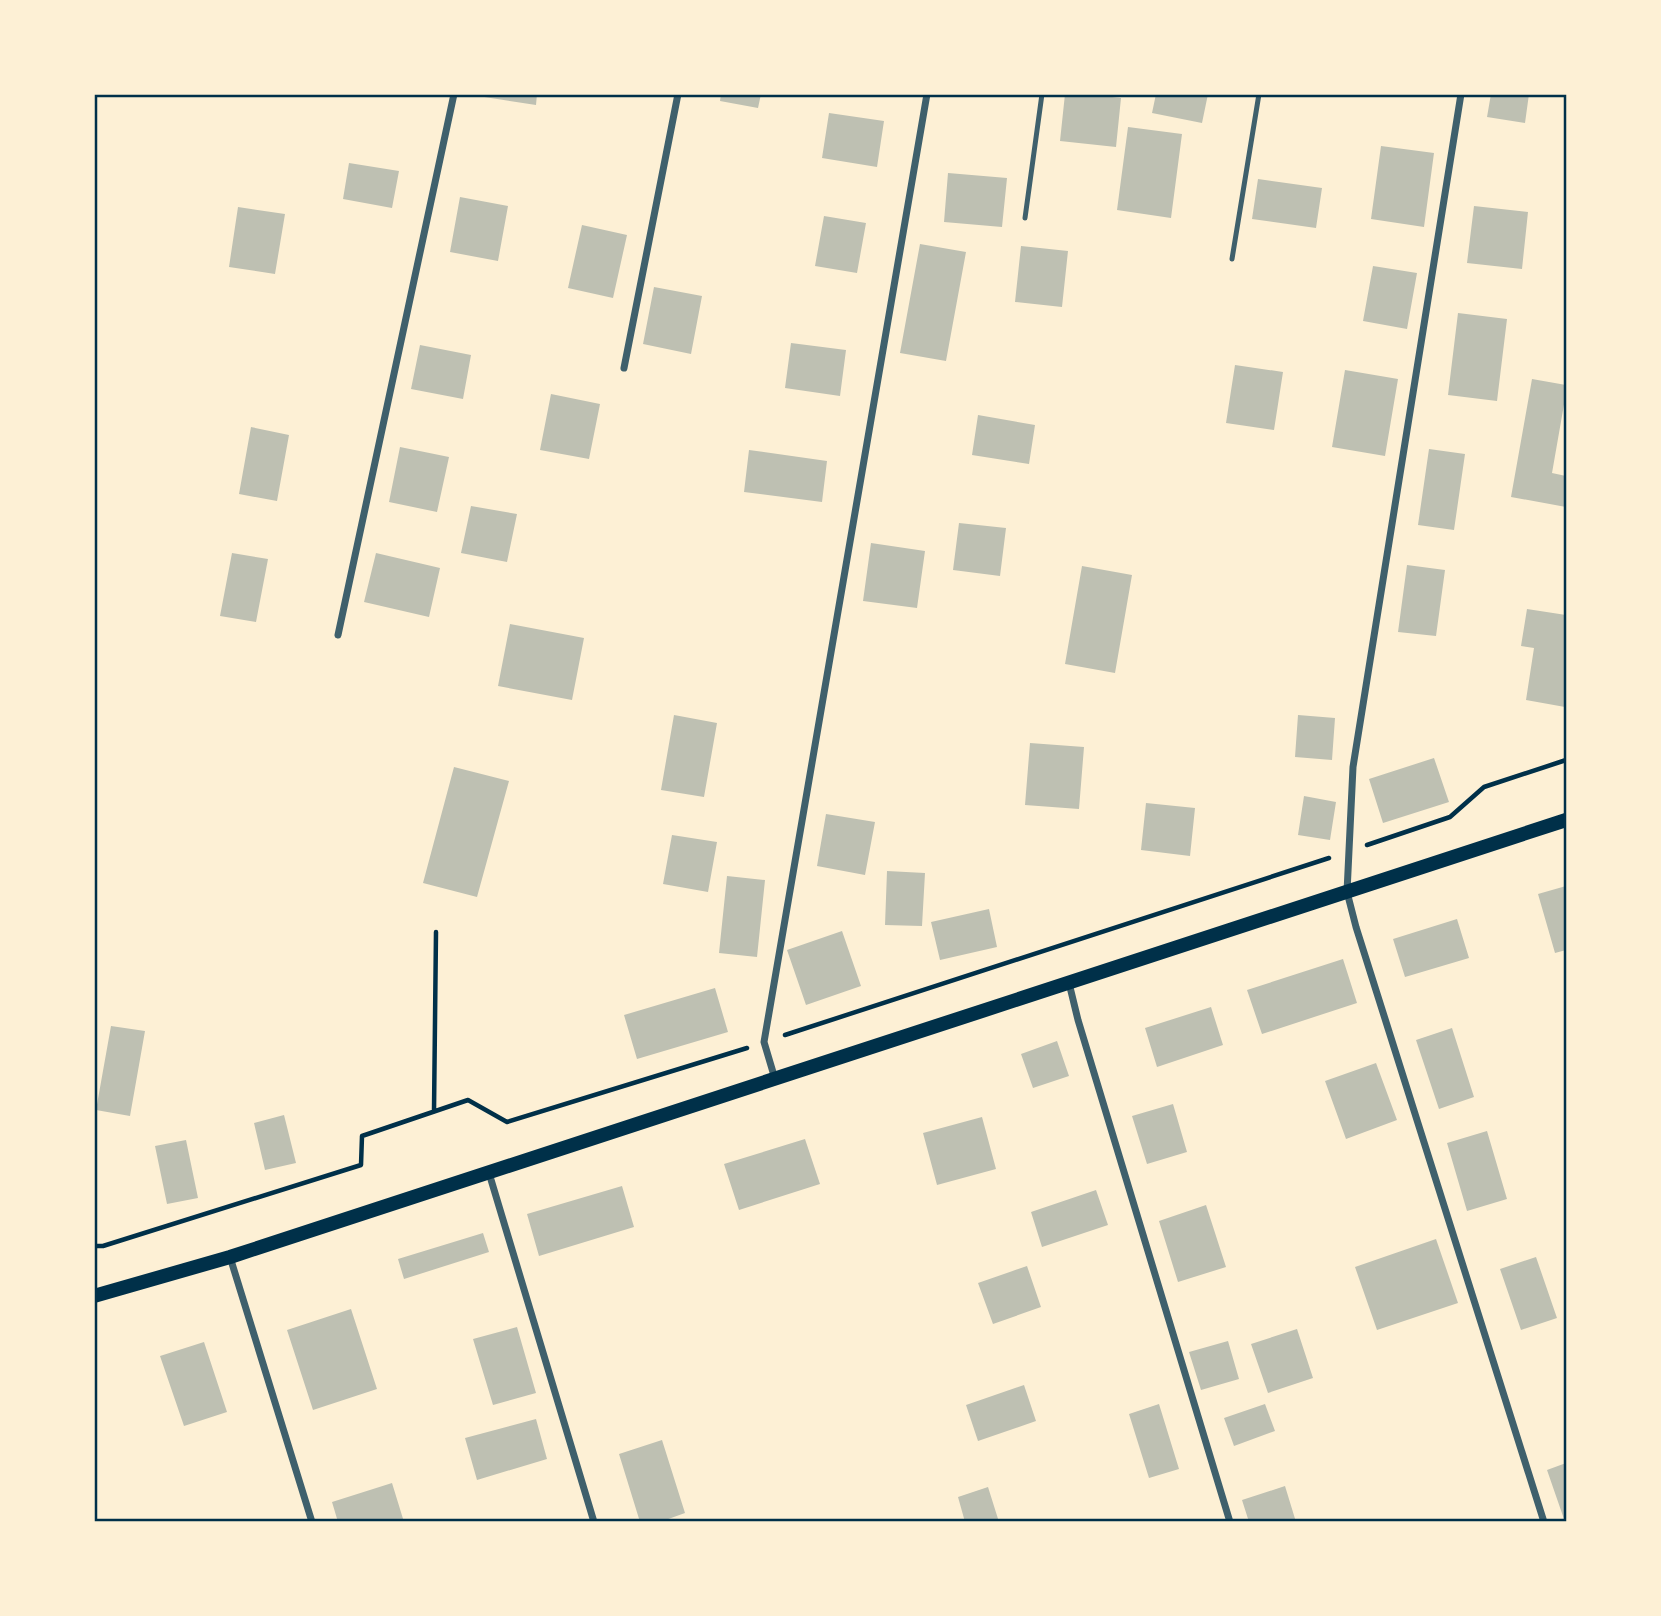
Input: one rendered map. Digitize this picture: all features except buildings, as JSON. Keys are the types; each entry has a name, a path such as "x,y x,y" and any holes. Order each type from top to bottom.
{"main road":[{"path":"94,1296 230,1257 1566,820"}],"street":[{"path":"338,635 454,94"},
{"path":"624,368 678,94"},
{"path":"775,1079 764,1042 927,94"},
{"path":"1461,94 1353,767 1347,892 1544,1521"},
{"path":"1069,983 1230,1521"},
{"path":"489,1173 594,1521"},
{"path":"230,1257 312,1521"}],"lane":[{"path":"1025,218 1042,94"},
{"path":"1232,259 1259,94"}],"path":[{"path":"94,1246 115,1242 361,1165 362,1136 434,1111 468,1100 507,1122 764,1042 1349,852 1450,817 1484,787 1566,760"},
{"path":"434,1111 436,932"}]}
